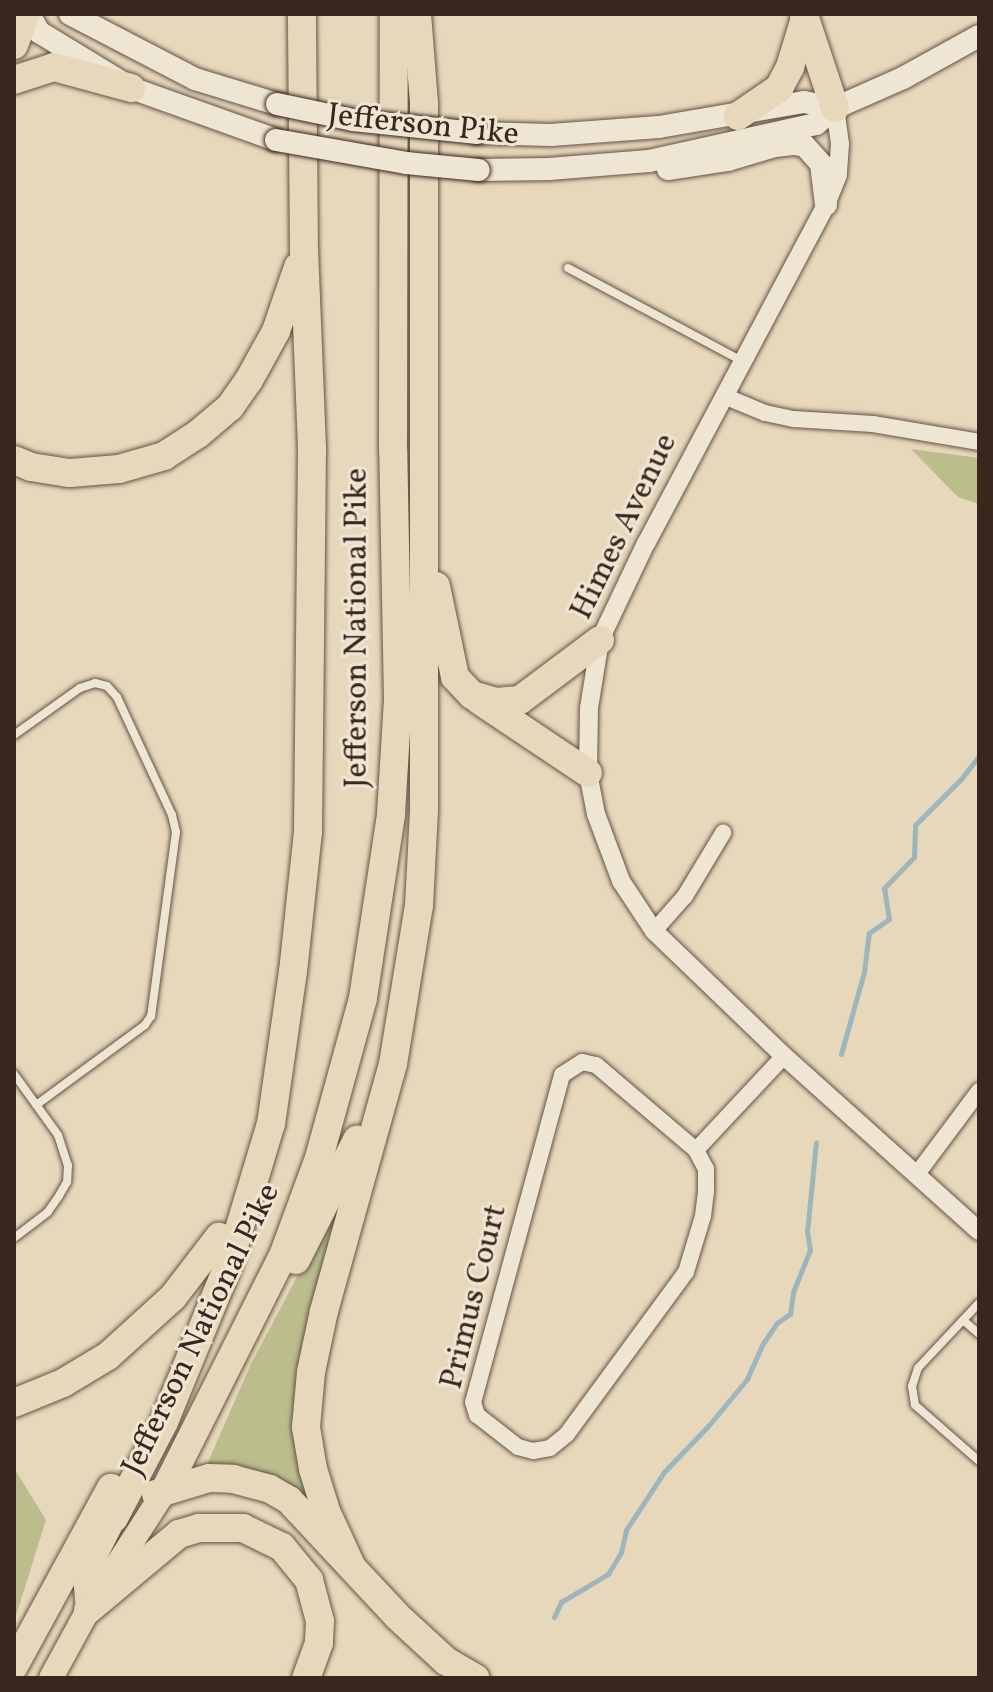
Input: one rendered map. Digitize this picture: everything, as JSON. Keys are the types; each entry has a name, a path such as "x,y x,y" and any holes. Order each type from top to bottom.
{"highway":[{"path":"14,45 27,14"},
{"name":"Jefferson National Pike","path":"114,1518 164,1422 228,1266 271,1124 273,1091 293,972 308,832 312,448 304,252 302,14"},
{"name":"Jefferson National Pike","path":"164,1492 284,1253 319,1158 363,998 391,814 398,700 393,450 394,14"},
{"path":"350,1563 336,1537 313,1469 306,1427 311,1372 324,1311 393,1064 419,906 424,810 424,103 417,14"},
{"path":"424,103 436,14"},
{"path":"805,16 835,108"},
{"path":"738,116 779,88 790,67 805,16"},
{"path":"14,80 54,67 131,88"},
{"path":"14,460 31,467 70,473 119,469 164,456 198,434 230,407 249,380 276,331 304,252"},
{"path":"422,507 448,654 455,677 472,695 588,773"},
{"path":"472,695 496,702 520,700 543,686 600,640"},
{"path":"226,1373 296,1261 333,1194 393,1064"},
{"path":"14,1666 140,1431 178,1346 219,1237 258,1119 273,1091"},
{"path":"14,1403 63,1383 119,1347 173,1297 219,1237"},
{"path":"114,1518 141,1500 209,1478 249,1482 270,1489 289,1500 309,1518 407,1625 446,1661 475,1678"},
{"path":"88,1610 179,1534 221,1525 243,1528 282,1547 309,1580 320,1621 319,1643 306,1678"}],"main road":[{"name":"Jefferson Pike","path":"27,14 39,32 131,88 276,140 406,163 479,170 549,169 649,161 816,124 835,108 903,78 979,36"},
{"name":"Jefferson Pike","path":"70,14 195,79 277,104 353,120 477,133 551,135 659,127 738,116 804,102 835,108"},
{"path":"649,161 678,170 775,146 805,146 821,164 826,205"},
{"name":"Jefferson National Pike","path":"51,1678 88,1610 164,1492"},
{"path":"88,1610 85,1576 114,1518"}],"street":[{"name":"Himes Avenue","path":"835,108 840,144 838,175 826,205 724,396 600,640 589,708 588,773 596,814 621,881 654,931 784,1056 979,1231"},
{"path":"724,396 765,413 794,419 873,424 979,442"},
{"path":"654,931 685,896 723,833"},
{"path":"696,1150 784,1056"},
{"name":"Primus Court","path":"582,1062 596,1065 696,1150 706,1169 706,1190 703,1216 686,1272 567,1434 550,1448 533,1451 518,1447 477,1415 473,1402 562,1075 582,1062"},
{"path":"917,1174 979,1091"}],"lane":[{"path":"568,268 742,362"},
{"path":"14,735 80,688 95,683 107,686 117,697 172,815 176,832 151,1016 145,1025 36,1105"},
{"path":"14,1074 65,1151 67,1182 48,1212 14,1238"},
{"path":"979,1303 918,1368 912,1386 915,1405 979,1461"},
{"path":"963,1320 979,1334"}],"green space":[{"path":"911,449 979,458 979,504 958,497"},
{"path":"355,1167 330,1258 313,1502 286,1484 209,1466 208,1462 251,1364"},
{"path":"14,1468 46,1520 14,1622"}],"waterway":[{"path":"841,1054 864,972 869,933 889,919 884,888 914,857 915,825 961,779 979,756"},
{"path":"554,1617 561,1602 608,1574 621,1552 626,1530 664,1472 747,1379 762,1345 777,1323 790,1314 793,1292 810,1250 807,1232 816,1142"}]}
